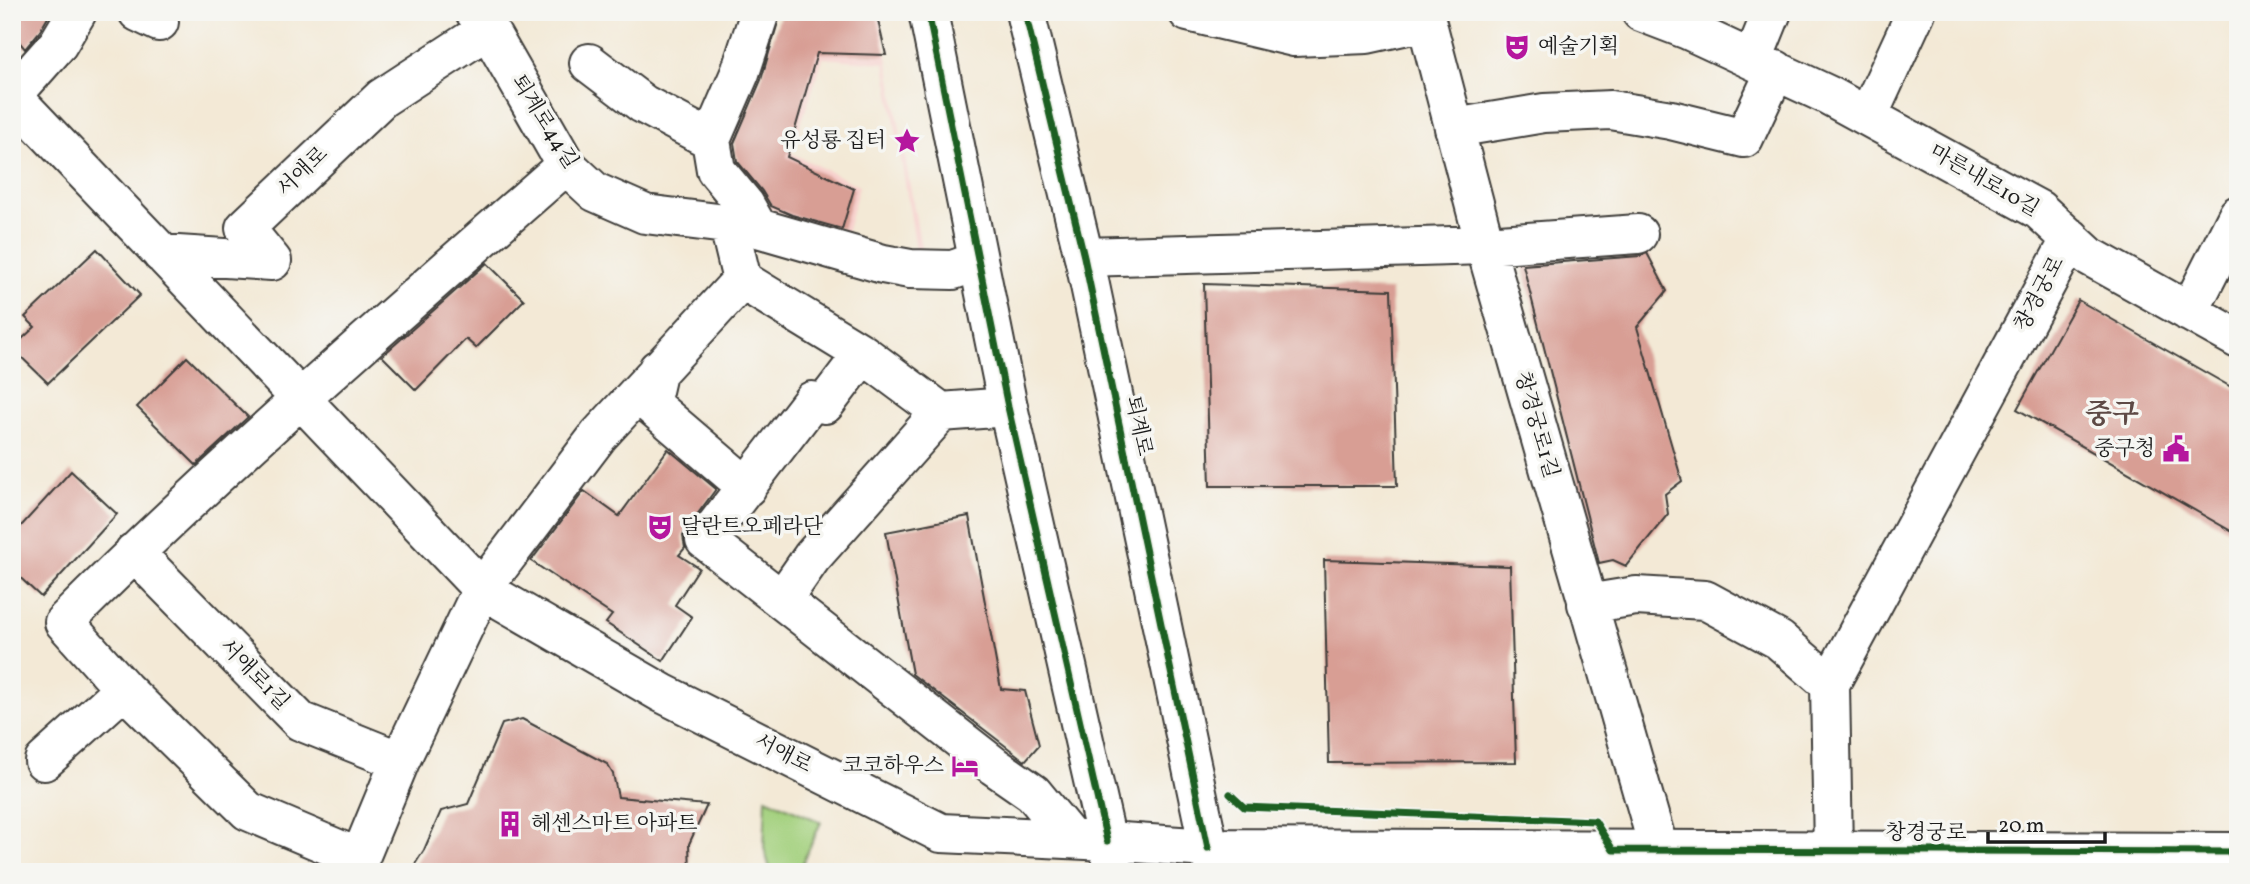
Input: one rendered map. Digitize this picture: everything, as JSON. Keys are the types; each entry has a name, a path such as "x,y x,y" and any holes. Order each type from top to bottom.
{"street":[{"name":"서애로","path":"77,12 58,44 12,96 481,589 662,693 941,832 1070,838 1111,856"},
{"path":"566,165 300,399 134,552 64,622 124,689 248,811 357,865 400,761 481,589 599,435 742,280 745,205 716,170 711,140 740,73 760,12"},
{"path":"929,12 1008,407 1111,856"},
{"name":"퇴계로","path":"1025,12 1084,257 1211,860"},
{"path":"1188,12 1294,37 1367,34 1425,16"},
{"name":"마른내로10길","path":"1641,12 1765,65 1868,116 2039,209 2089,256 2238,339"},
{"path":"1454,128 1544,113 1611,110 1671,120 1744,138 1765,65 1772,12"},
{"path":"1868,116 1916,12"},
{"name":"창경궁로1길","path":"1425,16 1485,245 1661,861"},
{"name":"서애로","path":"162,254 272,261 245,228 382,98 481,21"},
{"name":"퇴계로44길","path":"481,21 566,165 595,192 645,214 743,227 910,269 953,270 978,261"},
{"path":"589,63 643,104 711,140"},
{"path":"2189,312 2238,215"},
{"path":"1084,257 1485,245 1638,234"},
{"name":"창경궁로","path":"1833,850 1830,684 2071,238"},
{"path":"742,280 863,354 941,412 1008,407"},
{"path":"863,354 825,404 812,401 705,540 994,766 1033,793 1070,838"},
{"path":"658,369 650,404 747,487"},
{"path":"782,600 813,557 941,412"},
{"name":"서애로1길","path":"134,552 300,721 400,761"},
{"path":"1587,604 1636,596 1706,600 1779,640 1830,684"},
{"path":"44,761 124,689"},
{"name":"창경궁로","path":"1111,856 1211,860 1661,861 1833,850 2238,852"}],"shaded area":[{"path":"764,12 768,12 759,40 811,52 877,55 883,43 876,12 879,12 922,254 910,261 819,230 757,203 719,169 718,155","holes":["758,44 815,62 802,106 747,80","823,58 885,63 917,254 910,258 845,237 859,186 791,153","744,84 800,109 787,151 731,125","734,133 853,189 840,235 762,202 722,166"]}],"green space":[{"path":"766,798 821,822 802,864 815,872 771,872 764,848"}],"building":[{"path":"12,12 51,12 25,49 12,33"},
{"path":"781,12 876,12 886,55 817,53 787,157 854,189 842,229 771,206 737,161 734,143 761,80"},
{"path":"97,249 140,295 48,383 12,348 35,327 25,317"},
{"path":"1647,253 1667,291 1637,327 1682,481 1665,494 1668,514 1626,566 1613,560 1599,563 1523,265 1640,256"},
{"path":"487,263 524,300 476,348 466,339 416,390 382,356"},
{"path":"1204,284 1391,290 1397,486 1210,486"},
{"path":"2078,300 2238,391 2238,535 2017,409"},
{"path":"187,357 248,417 196,465 137,407"},
{"path":"668,449 716,489 683,536 685,548 679,555 699,568 675,605 692,617 663,661 606,623 612,615 531,561 584,491 619,516"},
{"path":"71,471 117,514 41,597 12,570 12,536"},
{"path":"969,516 1001,689 1025,691 1039,745 1025,761 912,674 886,532"},
{"path":"1324,560 1510,566 1516,762 1329,763"},
{"path":"522,719 607,764 613,774 618,797 707,805 689,844 690,872 410,872 424,850 441,811 468,804 502,724"}],"cycle path":[{"path":"928,12 1008,407 1107,841"},
{"path":"1025,12 1084,257 1208,848"},
{"path":"1230,794 1244,807 1595,821 1613,850 2238,852"}],"place":[{"name":"예술기획","path":"1517,47"},
{"name":"유성룡 집터","path":"907,141"},
{"name":"중구청","path":"2176,449"},
{"name":"달란트오페라단","path":"660,527"},
{"name":"코코하우스","path":"965,766"},
{"name":"헤센스마트 아파트","path":"510,824"}],"district":[{"name":"중구","path":"2112,415"}]}
